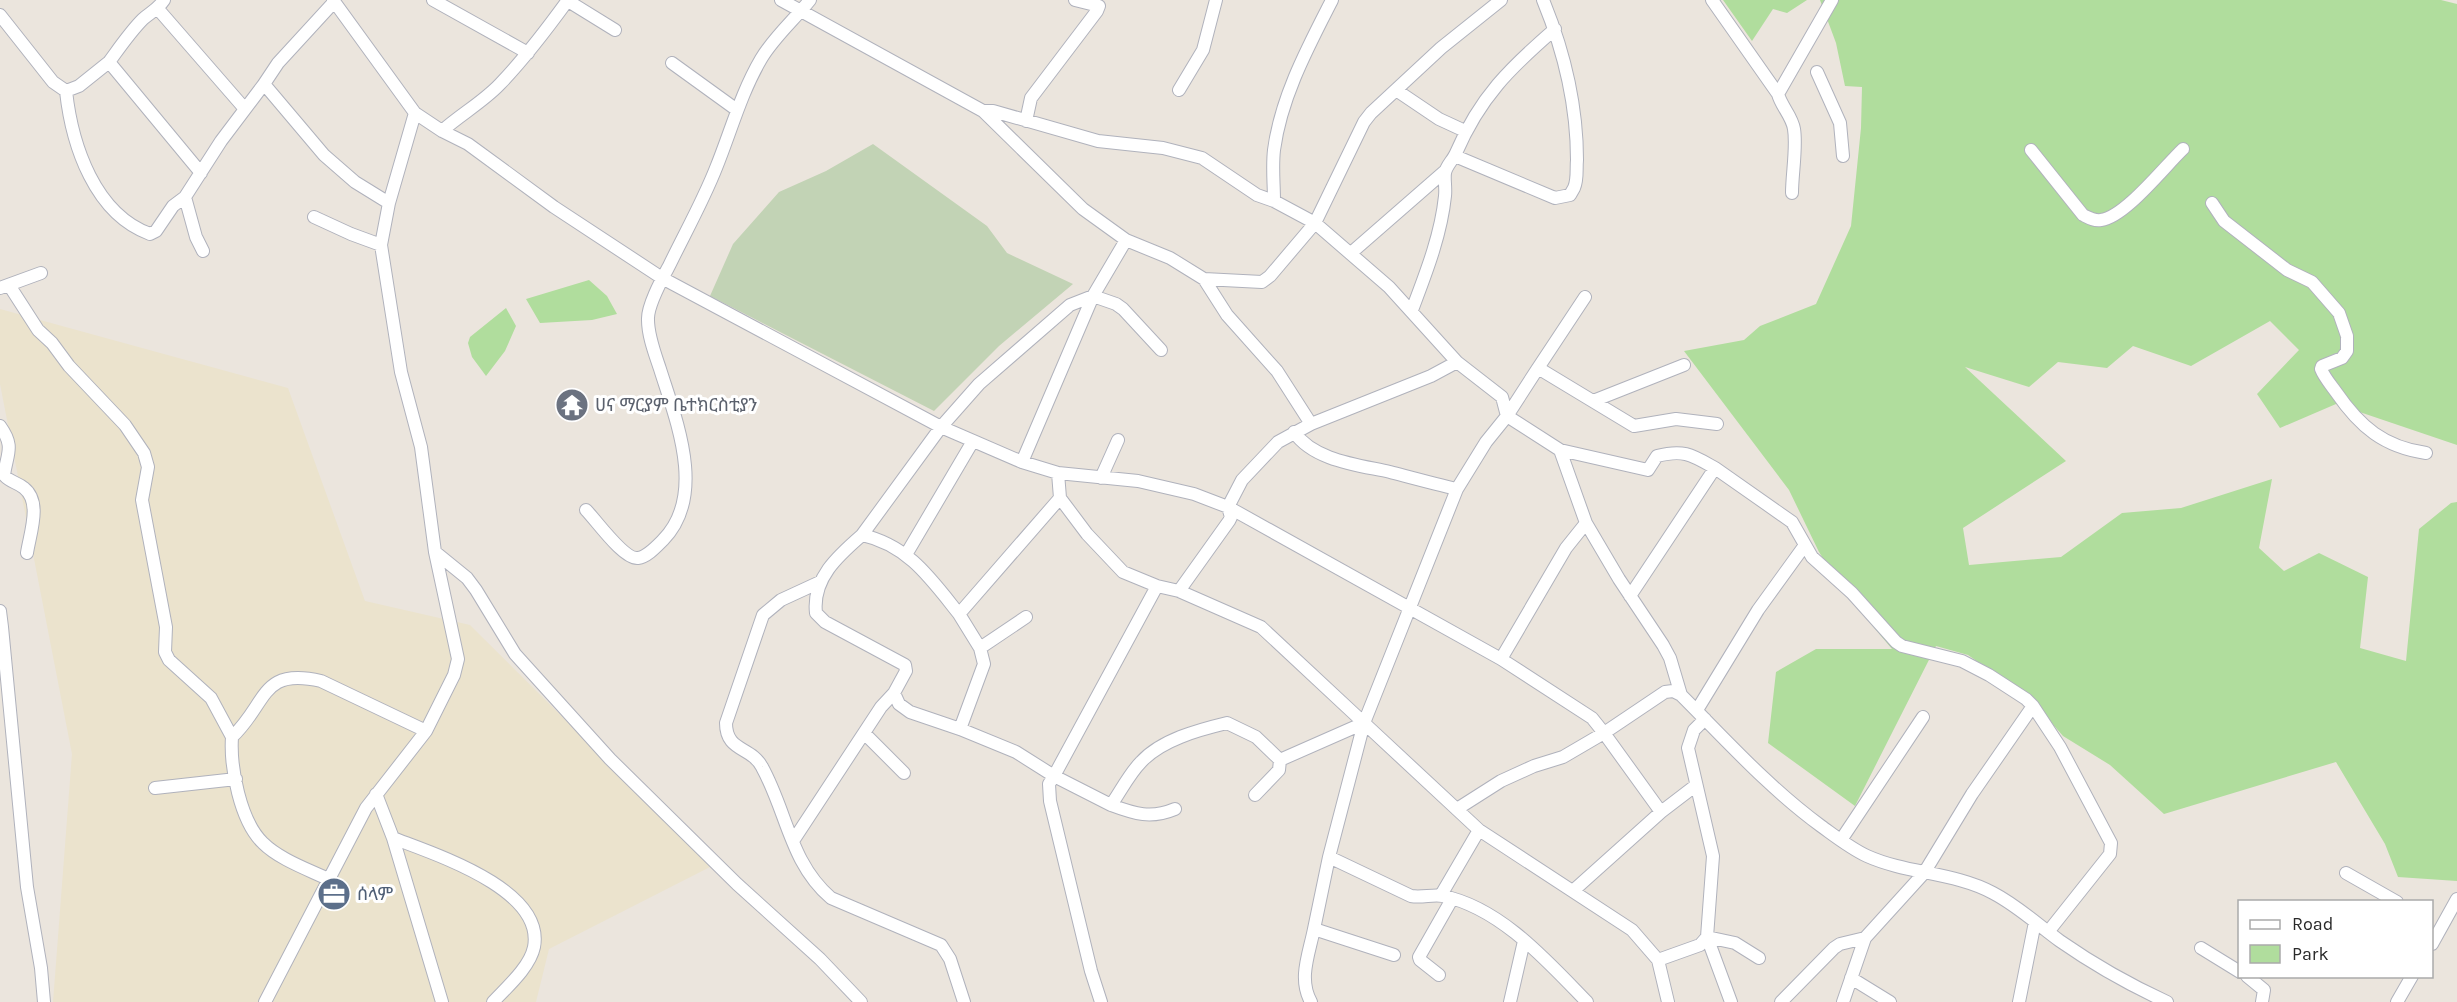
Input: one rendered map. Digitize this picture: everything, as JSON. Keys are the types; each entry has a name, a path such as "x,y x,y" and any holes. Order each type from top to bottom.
{"street":[{"path":"433,0 528,53"},
{"path":"442,131 453,121 472,110 500,84 528,53 568,0 615,30"},
{"path":"781,0 983,111 1083,209 1126,240 1170,258 1204,279 1227,315 1277,371 1311,424"},
{"path":"586,510 623,552 633,558 640,558 654,549 672,531 684,501 686,468 677,426 647,319 662,278 716,170 737,110 768,49 810,0"},
{"path":"1026,121 1031,98 1102,3 1075,0"},
{"path":"1179,90 1203,50 1216,0"},
{"path":"1274,201 1275,149 1283,117 1303,58 1332,0"},
{"path":"1204,279 1262,282 1270,276 1315,223 1364,122 1441,48 1501,0"},
{"path":"1455,156 1556,198 1570,195 1572,192 1576,184 1577,137 1574,106 1555,29 1543,0"},
{"path":"1712,0 1778,94 1794,129 1792,193"},
{"path":"1778,94 1832,0"},
{"path":"0,15 53,82 66,91 76,138 95,186 126,223 150,234 156,231 173,206 185,197 221,141 278,63 333,1 415,113 442,131 468,144 554,207 662,278 941,427 1022,462 1058,473 1166,486 1228,507 1501,659 1592,718 1661,812"},
{"path":"66,91 79,86 109,62 144,18 161,4 245,109"},
{"path":"1351,253 1445,171 1455,156 1476,111 1506,74 1555,29"},
{"path":"109,62 201,173"},
{"path":"672,63 737,110"},
{"path":"1817,72 1840,123 1843,156"},
{"path":"264,84 324,155 355,182 389,203"},
{"path":"1396,90 1439,118 1465,131"},
{"path":"983,111 993,111 1098,141 1186,153 1202,158 1257,195 1274,201 1315,223 1351,253 1412,310 1457,362 1502,397 1507,416 1560,450 1648,470 1657,456 1689,453 1715,468 1792,522 1812,557 1852,593 1896,642 1902,646 1962,661 1989,675 2033,706 2060,747 2111,843 2110,854 2048,932"},
{"path":"265,1002 328,879 376,794 426,731 454,675 458,659 435,552 421,447 401,372 381,245 389,203 415,113"},
{"path":"2031,150 2083,214 2093,220 2101,220 2111,217 2136,197 2183,149"},
{"path":"1412,310 1434,249 1445,195 1445,171"},
{"path":"185,197 196,237 203,251"},
{"path":"2212,203 2224,221 2287,270 2312,282 2339,313 2348,336 2347,351 2342,358 2322,366 2321,369 2353,416 2391,444 2404,450 2426,453"},
{"path":"314,217 381,245"},
{"path":"1022,462 1093,296 1126,240"},
{"path":"41,273 5,286 69,366 125,425 144,453 148,467 142,500 166,627 165,652 170,660 211,698 232,737 236,779 248,821 263,844 328,879"},
{"path":"792,841 881,707 894,693 906,671 905,665 821,619 816,613 820,582 840,554 862,535 941,427 979,384 1071,305 1093,296 1116,304 1161,350"},
{"path":"1311,1002 1303,978 1329,857 1364,723 1411,610 1457,489 1486,442 1507,416 1585,297"},
{"path":"1179,591 1229,521 1231,517 1228,507 1242,480 1278,442 1311,424 1431,376 1457,362"},
{"path":"1593,401 1684,365"},
{"path":"1538,368 1634,426 1676,419 1718,424"},
{"path":"0,426 9,440 10,447 4,475 27,490 33,503 27,553"},
{"path":"1294,432 1306,445 1327,456 1457,489"},
{"path":"1101,478 1118,440"},
{"path":"907,554 973,441"},
{"path":"1560,450 1586,523 1670,658 1682,694 1797,810 1867,856 1924,873 1947,876 1973,884 2012,904 2084,957 2166,1002"},
{"path":"1630,596 1715,468"},
{"path":"1058,473 1060,498 1087,534 1123,572 1157,586 1179,591 1261,627 1479,830 1632,930 1658,960 1668,1002"},
{"path":"959,614 1060,498"},
{"path":"1501,659 1566,548 1586,523"},
{"path":"862,535 886,542 907,554 959,614 980,648 984,664 983,672 960,729"},
{"path":"1731,1002 1707,937 1713,856 1695,786 1688,748 1689,740 1758,610 1804,545"},
{"path":"435,552 467,578 515,654 610,759 737,884 820,959 861,1002"},
{"path":"820,582 781,600 762,615 726,723 726,735 731,743 760,763 774,789 805,870 816,885 831,898 941,945 950,958 964,1002"},
{"path":"1101,1002 1091,971 1050,801 1049,784 1157,586"},
{"path":"0,611 27,887 41,968 44,1002"},
{"path":"980,648 1026,617"},
{"path":"232,737 242,728 274,682 284,679 310,678 321,681 426,731"},
{"path":"1457,809 1501,781 1534,766 1563,757 1605,734 1665,692 1673,691 1682,694"},
{"path":"894,693 898,704 910,712 1016,752 1054,776 1112,806 1148,817 1175,809"},
{"path":"1843,1002 1865,938 1924,873 1972,794 2033,706"},
{"path":"1840,840 1923,717"},
{"path":"1112,806 1139,764 1156,749 1186,736 1227,723 1256,737 1280,760"},
{"path":"1280,760 1364,723"},
{"path":"864,733 904,773"},
{"path":"1255,795 1279,770 1280,760"},
{"path":"155,788 236,779"},
{"path":"1574,890 1661,812 1695,786"},
{"path":"376,794 393,838 442,1002"},
{"path":"1439,975 1419,957 1479,830"},
{"path":"393,838 462,865 486,878 516,901 532,921 535,934 534,949 526,964 493,1002"},
{"path":"1329,857 1411,896 1446,897 1495,919 1524,942 1587,1002"},
{"path":"2346,873 2393,900"},
{"path":"2433,942 2457,899"},
{"path":"2019,1002 2035,922"},
{"path":"1314,929 1394,955"},
{"path":"1707,937 1735,943 1759,958"},
{"path":"1658,960 1700,945 1707,937"},
{"path":"1781,1002 1834,948 1840,944 1865,938"},
{"path":"1509,1002 1524,942"},
{"path":"2201,948 2238,971"},
{"path":"1851,978 1890,1002"},
{"path":"2249,978 2264,990 2262,1002"},
{"path":"2397,1002 2411,978"}],"shaded area":[{"path":"0,309 288,388 365,601 470,625 712,866 549,949 536,1002 53,1002 72,754 0,384"}],"green space":[{"path":"1723,0 1807,0 1787,13 1773,9 1752,41"},
{"path":"1820,0 2441,0 2457,4 2457,445 2336,404 2280,428 2257,394 2299,350 2270,321 2191,366 2133,346 2107,368 2058,362 2029,387 1965,367 2066,461 1963,528 1969,565 2061,557 2122,513 2181,508 2272,479 2259,548 2284,571 2319,553 2368,577 2360,648 2406,661 2419,529 2451,503 2457,502 2457,881 2398,877 2385,844 2336,762 2164,814 2110,765 2063,736 2031,699 1968,655 1936,646 1855,806 1768,743 1776,672 1816,649 1892,649 1845,593 1819,552 1789,490 1684,351 1744,340 1760,326 1816,304 1851,226 1861,128 1862,87 1845,86 1836,43"},
{"path":"873,144 987,226 1007,253 1073,284 999,346 934,411 710,296 733,244 779,192 826,171"},
{"path":"589,280 607,296 617,314 592,320 540,323 526,299"},
{"path":"506,308 516,326 505,351 486,376 472,357 468,343 470,337"}],"place":[{"name":"ሀና ማርያም ቤተክርስቲያን","path":"572,405"},
{"name":"ሰላም","path":"334,894"}]}
